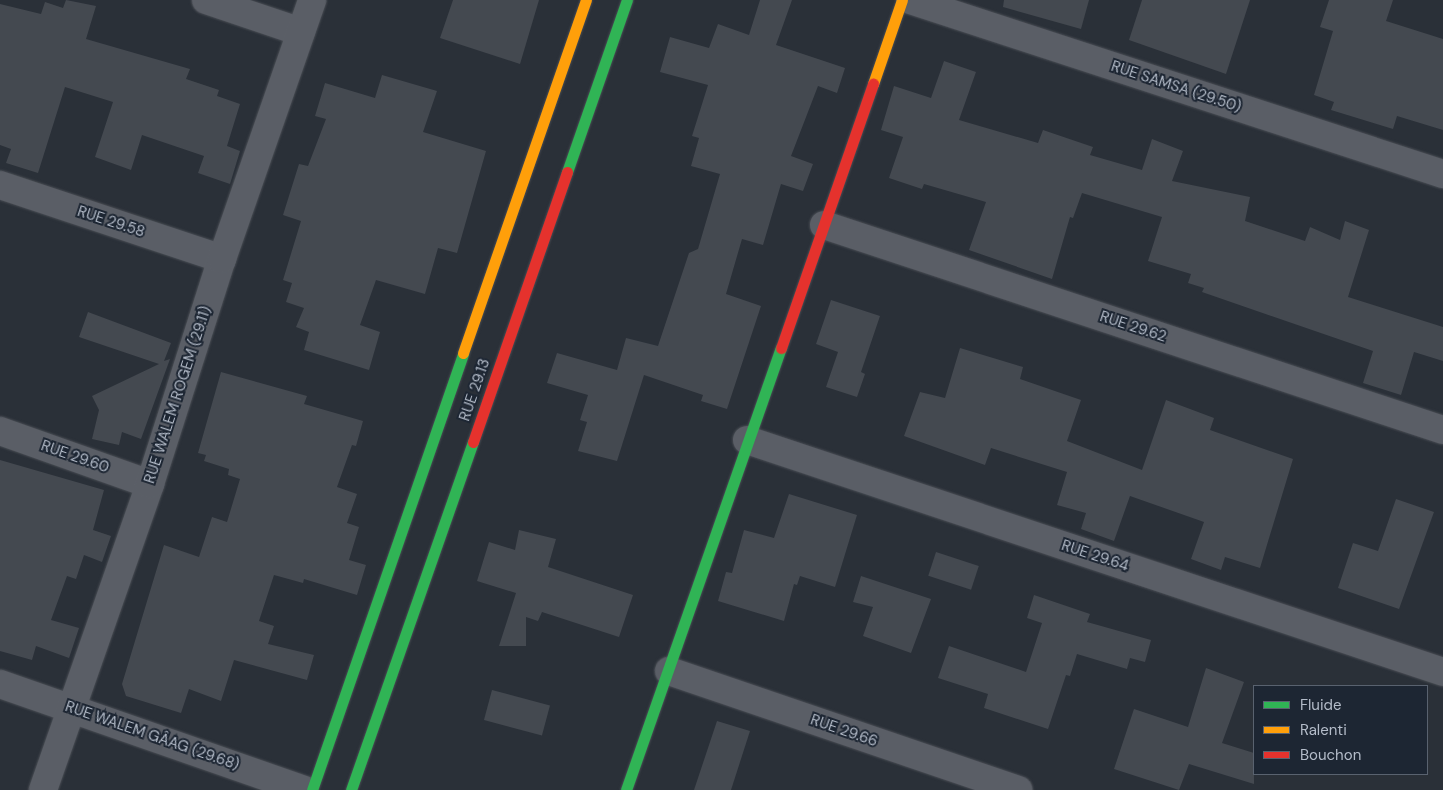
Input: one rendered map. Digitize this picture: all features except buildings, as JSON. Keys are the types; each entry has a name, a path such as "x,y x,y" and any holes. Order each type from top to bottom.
{"main road":[{"name":"RUE 29.13","path":"312,790 586,0"},
{"name":"RUE 29.13","path":"351,790 627,0"},
{"path":"626,790 902,0"}],"street":[{"path":"206,0 301,32"},
{"name":"RUE WALEM ROGEM (29.11)","path":"43,790 150,484 222,259 312,0"},
{"name":"RUE SAMSA (29.50)","path":"910,0 1443,174"},
{"name":"RUE 29.58","path":"0,185 222,259"},
{"name":"RUE 29.62","path":"824,225 1443,430"},
{"name":"RUE 29.60","path":"0,431 150,484"},
{"name":"RUE 29.64","path":"747,440 1443,672"},
{"name":"RUE 29.66","path":"669,671 1018,790"},
{"name":"RUE WALEM GÂAG (29.68)","path":"0,684 304,790"}],"traffic: fast":[{"path":"567,172 627,0"},
{"path":"626,790 781,348"},
{"path":"312,790 463,353"},
{"path":"351,790 473,442"}],"traffic: slow":[{"path":"463,353 586,0"},
{"path":"873,84 902,0"}],"traffic: jam":[{"path":"781,348 873,84"},
{"path":"473,442 567,172"}]}
